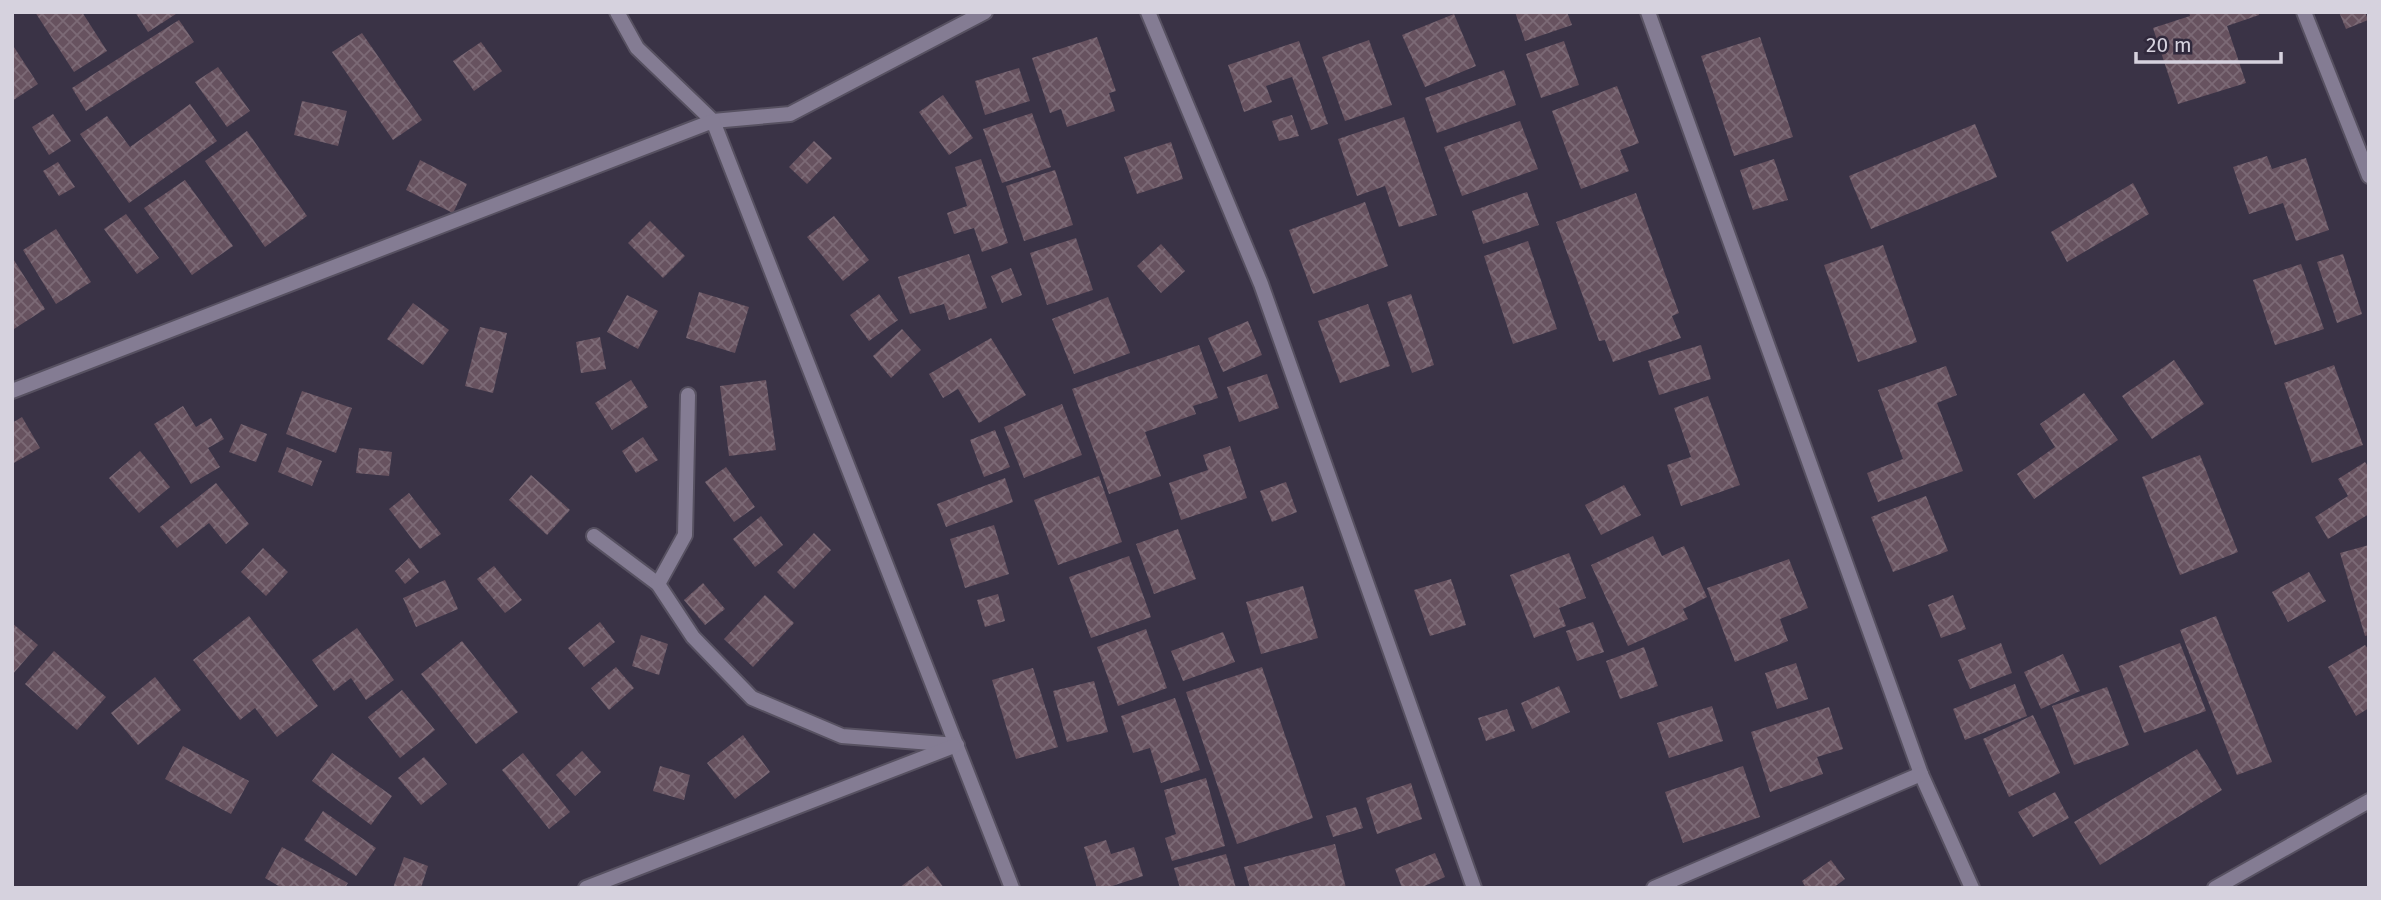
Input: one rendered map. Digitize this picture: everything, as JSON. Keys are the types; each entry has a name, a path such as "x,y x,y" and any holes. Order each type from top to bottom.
{"street":[{"path":"617,12 637,48 713,121 1012,888"},
{"path":"12,391 713,121 790,114 985,12"},
{"path":"1148,12 1261,284 1474,888"},
{"path":"1648,12 1921,774 1972,888"},
{"path":"2304,12 2369,176"},
{"path":"658,584 685,535 688,395"},
{"path":"594,536 658,584 693,637 752,698 842,736 957,745"},
{"path":"586,888 957,745"},
{"path":"1654,888 1921,774"},
{"path":"2215,888 2369,801"}],"building":[{"path":"35,12 82,12 107,51 74,72"},
{"path":"135,12 179,12 148,32"},
{"path":"1515,12 1567,12 1572,25 1525,41"},
{"path":"2189,12 2258,12 2259,15 2227,26 2246,83 2178,104 2153,28 2190,16"},
{"path":"2339,12 2365,12 2368,20 2346,29"},
{"path":"1454,14 1476,66 1425,87 1402,35"},
{"path":"179,20 194,42 86,111 72,88"},
{"path":"362,33 422,120 393,140 332,52"},
{"path":"1097,37 1116,91 1109,93 1115,111 1067,127 1061,109 1050,113 1032,58"},
{"path":"1760,37 1793,137 1734,156 1701,56"},
{"path":"1369,40 1392,105 1345,121 1322,57"},
{"path":"1299,41 1328,124 1311,130 1292,77 1266,86 1272,102 1244,112 1228,65"},
{"path":"1564,41 1579,85 1541,98 1526,54"},
{"path":"481,42 502,71 474,91 453,61"},
{"path":"12,44 38,84 12,101"},
{"path":"218,67 250,111 227,127 195,82"},
{"path":"1019,68 1030,101 985,115 975,81"},
{"path":"1504,70 1516,105 1437,133 1425,98"},
{"path":"1617,86 1639,143 1620,150 1629,171 1581,189 1552,111"},
{"path":"943,95 973,138 949,155 919,112"},
{"path":"302,101 347,111 338,146 294,135"},
{"path":"190,104 217,141 129,203 80,134 107,116 130,147"},
{"path":"1032,113 1051,167 1002,183 983,129"},
{"path":"53,114 71,141 49,155 32,127"},
{"path":"1292,115 1299,136 1279,141 1272,121"},
{"path":"1404,117 1437,215 1399,227 1385,186 1357,196 1338,139"},
{"path":"1520,121 1538,169 1462,196 1444,147"},
{"path":"1975,124 1997,177 1871,229 1849,176"},
{"path":"247,131 307,216 265,247 205,161"},
{"path":"814,141 832,158 807,184 789,167"},
{"path":"1171,142 1183,179 1137,194 1124,157"},
{"path":"2267,156 2272,169 2306,158 2329,230 2296,241 2283,203 2249,214 2233,167"},
{"path":"981,159 1008,243 982,252 974,228 954,234 947,213 967,206 955,167"},
{"path":"1774,159 1788,200 1753,210 1740,170"},
{"path":"420,160 467,184 453,213 406,190"},
{"path":"58,162 75,187 59,196 43,171"},
{"path":"1055,170 1073,225 1024,241 1006,186"},
{"path":"185,180 233,246 192,275 144,208"},
{"path":"2133,183 2149,214 2067,262 2051,232"},
{"path":"1527,192 1539,225 1483,244 1472,211"},
{"path":"1636,193 1679,313 1672,316 1681,338 1613,362 1605,340 1599,341 1556,222"},
{"path":"1365,202 1388,266 1313,294 1289,230"},
{"path":"126,214 159,258 137,274 104,229"},
{"path":"834,216 869,260 843,281 807,237"},
{"path":"650,221 685,256 663,278 628,243"},
{"path":"56,229 91,282 56,304 23,250"},
{"path":"1076,238 1093,290 1047,305 1030,253"},
{"path":"1528,241 1557,329 1513,344 1484,256"},
{"path":"1161,244 1185,271 1161,293 1137,266"},
{"path":"1883,245 1917,342 1858,362 1824,265"},
{"path":"969,254 987,308 949,320 944,304 910,314 898,277"},
{"path":"2343,254 2362,314 2337,323 2317,262"},
{"path":"12,257 45,309 14,329 12,326"},
{"path":"2301,264 2324,329 2275,345 2253,280"},
{"path":"1011,268 1022,295 1002,303 991,276"},
{"path":"699,292 749,307 735,353 686,338"},
{"path":"879,294 898,320 869,341 850,315"},
{"path":"1411,294 1434,365 1412,373 1387,302"},
{"path":"627,295 658,311 638,349 607,332"},
{"path":"1108,297 1130,353 1074,374 1052,319"},
{"path":"413,303 449,330 423,365 387,339"},
{"path":"1368,304 1390,366 1340,383 1318,321"},
{"path":"1248,321 1262,355 1223,372 1208,338"},
{"path":"480,327 507,333 493,393 465,386"},
{"path":"902,329 921,350 891,378 873,356"},
{"path":"600,337 606,369 581,373 576,342"},
{"path":"991,338 1026,395 979,423 958,389 943,398 929,374"},
{"path":"1199,345 1218,398 1193,406 1196,414 1145,432 1161,476 1109,494 1072,389"},
{"path":"1701,345 1711,379 1659,395 1648,361"},
{"path":"2174,360 2204,404 2152,439 2122,396"},
{"path":"2334,365 2363,445 2312,463 2284,383"},
{"path":"1946,366 1957,395 1937,403 1963,471 1878,502 1867,473 1903,459 1878,390"},
{"path":"1267,374 1279,408 1239,422 1227,387"},
{"path":"631,380 648,407 612,430 595,403"},
{"path":"766,380 776,450 729,456 720,386"},
{"path":"302,391 352,408 336,453 286,434"},
{"path":"2084,393 2118,440 2034,499 2017,474 2055,447 2040,424"},
{"path":"1708,396 1740,485 1681,506 1667,465 1691,457 1674,408"},
{"path":"1062,404 1082,455 1024,478 1004,427"},
{"path":"183,406 196,427 211,418 224,439 208,448 220,467 191,484 154,424"},
{"path":"22,417 40,448 12,464 12,423"},
{"path":"241,424 267,434 256,462 229,452"},
{"path":"995,430 1010,467 984,477 970,440"},
{"path":"643,437 658,460 636,473 622,451"},
{"path":"1230,446 1247,498 1181,520 1169,483 1208,470 1203,455"},
{"path":"287,447 322,461 312,486 278,472"},
{"path":"359,448 392,452 389,476 356,473"},
{"path":"140,451 170,487 139,513 109,478"},
{"path":"2200,455 2238,552 2180,575 2142,477"},
{"path":"2365,462 2369,468 2369,514 2328,539 2315,517 2348,496 2338,479"},
{"path":"726,467 755,507 734,522 705,482"},
{"path":"531,475 570,510 547,535 509,500"},
{"path":"1099,476 1122,542 1058,565 1034,500"},
{"path":"1005,478 1013,502 946,527 937,504"},
{"path":"1286,482 1297,512 1272,522 1260,491"},
{"path":"216,483 249,524 226,544 209,523 177,548 160,527"},
{"path":"1624,485 1641,515 1601,535 1585,505"},
{"path":"409,493 441,534 420,549 389,509"},
{"path":"1926,496 1948,551 1893,572 1871,517"},
{"path":"761,516 783,545 755,567 733,539"},
{"path":"994,525 1009,574 965,588 950,539"},
{"path":"1178,529 1196,579 1154,594 1136,544"},
{"path":"814,533 831,550 794,589 777,572"},
{"path":"1653,536 1662,556 1684,546 1707,597 1683,609 1688,619 1628,646 1591,565"},
{"path":"2369,545 2369,635 2365,636 2340,553"},
{"path":"263,548 288,572 266,596 241,572"},
{"path":"1569,553 1586,598 1559,608 1566,626 1534,638 1510,575"},
{"path":"1129,556 1151,617 1091,638 1069,577"},
{"path":"409,558 419,572 405,584 395,571"},
{"path":"1789,559 1808,608 1780,619 1788,641 1735,662 1707,588"},
{"path":"494,566 522,600 505,613 477,579"},
{"path":"2309,572 2326,601 2288,622 2272,592"},
{"path":"1451,579 1466,625 1430,636 1414,590"},
{"path":"445,580 458,609 416,627 403,598"},
{"path":"703,583 725,609 705,625 684,600"},
{"path":"1303,586 1318,638 1261,654 1246,602"},
{"path":"998,594 1005,621 985,627 977,600"},
{"path":"765,595 794,623 753,667 724,639"},
{"path":"1953,595 1966,629 1941,638 1928,605"},
{"path":"249,616 318,706 277,737 255,708 240,720 193,660"},
{"path":"2216,616 2272,762 2237,775 2180,630"},
{"path":"600,622 615,642 584,667 568,648"},
{"path":"1593,622 1604,652 1577,661 1566,631"},
{"path":"12,623 38,645 12,675"},
{"path":"357,628 394,680 366,700 351,678 334,691 312,660"},
{"path":"1146,629 1167,688 1118,706 1097,647"},
{"path":"1223,632 1235,662 1183,681 1171,651"},
{"path":"641,635 668,644 659,675 632,666"},
{"path":"462,641 518,712 476,744 421,674"},
{"path":"2001,643 2012,673 1970,689 1958,660"},
{"path":"2180,643 2206,711 2144,733 2119,666"},
{"path":"2365,645 2369,650 2369,708 2356,716 2328,667"},
{"path":"1644,647 1658,686 1620,699 1606,661"},
{"path":"54,651 106,697 77,730 25,684"},
{"path":"2063,654 2080,691 2041,709 2024,672"},
{"path":"1796,663 1808,699 1777,709 1765,673"},
{"path":"616,667 634,688 609,710 591,688"},
{"path":"1262,667 1313,818 1237,844 1186,692"},
{"path":"1033,668 1058,747 1016,759 992,680"},
{"path":"155,677 181,710 138,745 111,713"},
{"path":"1094,681 1108,732 1067,742 1053,691"},
{"path":"2015,684 2027,716 1965,740 1953,709"},
{"path":"1559,686 1570,712 1532,729 1521,703"},
{"path":"2107,687 2129,745 2074,765 2052,706"},
{"path":"402,690 435,730 400,758 368,717"},
{"path":"1175,698 1200,770 1161,783 1150,748 1133,753 1121,716"},
{"path":"1712,706 1723,741 1669,758 1657,723"},
{"path":"1829,707 1843,749 1817,757 1823,774 1770,792 1751,732"},
{"path":"1507,709 1515,731 1486,741 1478,718"},
{"path":"2033,715 2060,773 2009,797 1983,739"},
{"path":"743,735 770,772 735,799 707,763"},
{"path":"183,746 249,781 231,814 165,779"},
{"path":"2197,749 2222,790 2100,865 2074,822"},
{"path":"582,751 601,772 575,796 556,775"},
{"path":"332,753 392,796 371,825 312,781"},
{"path":"523,753 570,812 549,829 502,770"},
{"path":"424,757 447,784 421,805 398,778"},
{"path":"660,766 690,775 684,800 653,791"},
{"path":"1743,766 1760,817 1683,843 1665,792"},
{"path":"1206,778 1225,846 1172,861 1165,838 1176,834 1164,790"},
{"path":"1411,783 1422,819 1377,834 1366,798"},
{"path":"2055,792 2069,818 2033,837 2018,812"},
{"path":"1356,807 1363,828 1333,837 1326,816"},
{"path":"323,811 376,848 356,876 304,840"},
{"path":"1106,840 1111,854 1134,847 1143,876 1106,888 1097,888 1084,847"},
{"path":"1335,844 1346,888 1250,888 1244,867"},
{"path":"282,847 348,883 345,888 282,888 265,878"},
{"path":"1435,853 1445,877 1420,888 1402,888 1395,869"},
{"path":"1226,854 1236,888 1180,888 1174,868"},
{"path":"404,857 428,866 421,888 393,888"},
{"path":"1831,860 1845,879 1833,888 1806,888 1802,881"},
{"path":"928,866 944,888 899,888"}]}
